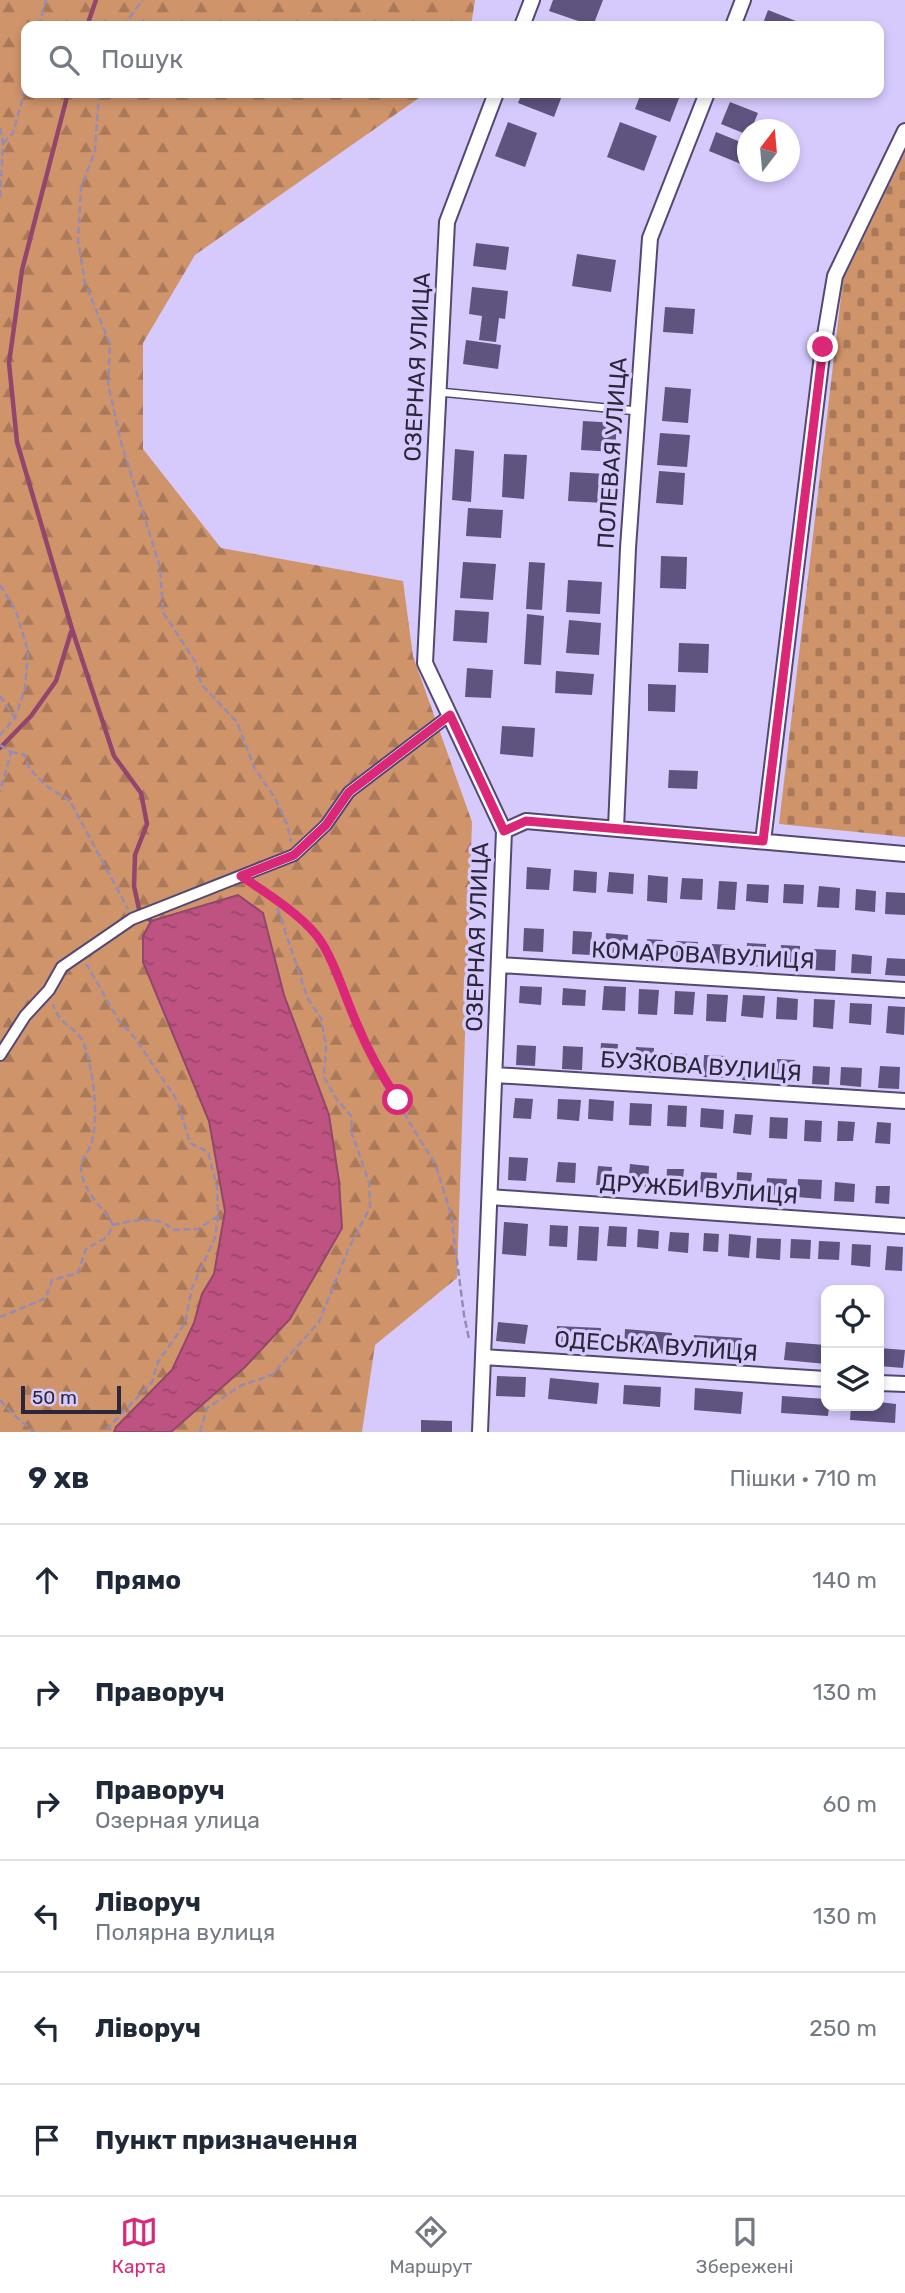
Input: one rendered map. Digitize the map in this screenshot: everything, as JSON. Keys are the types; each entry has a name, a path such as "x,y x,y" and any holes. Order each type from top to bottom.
{"street":[{"path":"524,21 532,0"},
{"path":"735,21 743,0"},
{"name":"ОЗЕРНАЯ УЛИЦА","path":"480,1432 504,831 425,663 447,222 494,98"},
{"name":"ПОЛЕВАЯ УЛИЦА","path":"616,828 628,548 650,238 705,98"},
{"path":"763,841 823,347 835,276 905,131"},
{"path":"0,1055 25,1016 49,990 62,967 132,919 294,855 326,825 349,792 450,715"},
{"path":"504,831 526,821 905,854"},
{"name":"КОМАРОВА ВУЛИЦЯ","path":"499,965 905,990"},
{"name":"БУЗКОВА ВУЛИЦЯ","path":"495,1075 905,1101"},
{"name":"ДРУЖБИ ВУЛИЦЯ","path":"490,1198 905,1226"},
{"name":"ОДЕСЬКА ВУЛИЦЯ","path":"483,1357 821,1379"},
{"path":"884,1382 905,1384"}],"lane":[{"path":"439,392 638,411"}],"path":[{"path":"40,21 46,0"},
{"path":"127,21 143,0"},
{"path":"3,143 13,133 23,98"},
{"path":"99,98 95,151 81,188 78,240 85,282 110,345 110,395 121,442 160,567 163,612 196,663 201,684 237,722 255,769 275,798 287,824 294,855"},
{"path":"0,128 3,143 0,200"},
{"path":"0,585 16,611 28,651 25,689 15,718 0,735"},
{"path":"0,696 15,718"},
{"path":"0,745 11,752 25,755 29,768 45,785 70,801 132,919"},
{"path":"0,792 11,752"},
{"path":"241,876 274,898 318,936 378,1070 436,1166 451,1214 469,1340"},
{"path":"200,1432 207,1408 242,1385 272,1375 319,1322 348,1250 370,1207 369,1182 351,1131 352,1117 335,1097 324,1077 326,1046 321,1018 308,999 274,898"},
{"path":"62,967 87,965 119,1021 135,1038 177,1100 185,1118 190,1143 208,1152 217,1187 218,1216 215,1238 192,1288 184,1322 158,1362 152,1382 104,1432"},
{"path":"49,990 55,1012 65,1026 82,1038 92,1074 92,1142 82,1160 82,1174 93,1200 113,1224"},
{"path":"113,1224 154,1220 168,1224 173,1230 198,1229 218,1216"},
{"path":"0,1317 46,1298 52,1280 78,1273 86,1249 107,1237 113,1224"},
{"path":"0,1400 34,1432"}],"green space":[{"path":"0,0 475,0 472,21 21,21 21,98 419,98 195,255 143,343 143,449 221,548 403,581 413,656 472,822 457,1278 375,1345 362,1432 0,1432"},
{"path":"905,152 905,837 779,824 843,280"}],"water":[{"path":"238,895 263,913 284,995 329,1115 339,1181 342,1228 290,1319 245,1367 171,1432 114,1432 172,1370 194,1323 202,1294 214,1274 225,1211 209,1121 143,962 143,936 151,921"}],"building":[{"path":"553,0 603,0 595,21 578,21 549,11"},
{"path":"768,10 796,21 764,21"},
{"path":"520,98 561,98 554,117 518,103"},
{"path":"639,98 679,98 670,122 635,109"},
{"path":"730,102 758,113 756,119 737,119 737,131 721,124"},
{"path":"508,122 537,133 525,167 495,156"},
{"path":"620,122 657,136 644,171 607,157"},
{"path":"716,132 737,141 737,162 709,151"},
{"path":"476,243 509,247 506,270 473,266"},
{"path":"577,254 616,260 611,292 572,286"},
{"path":"472,287 508,291 505,319 499,318 496,342 479,340 482,316 469,314"},
{"path":"665,307 695,309 693,334 663,332"},
{"path":"466,340 501,345 498,369 463,364"},
{"path":"665,387 691,389 688,423 662,421"},
{"path":"583,421 617,423 615,452 581,450"},
{"path":"660,433 690,435 687,467 657,465"},
{"path":"455,449 474,451 471,502 452,500"},
{"path":"504,454 527,455 524,499 502,497"},
{"path":"659,471 685,473 683,505 656,503"},
{"path":"570,472 606,474 604,503 568,501"},
{"path":"468,508 503,510 501,538 466,536"},
{"path":"661,556 687,557 686,589 660,588"},
{"path":"463,562 496,564 493,600 460,598"},
{"path":"529,562 545,563 542,610 526,609"},
{"path":"568,580 602,582 600,614 566,612"},
{"path":"455,610 489,612 487,643 453,641"},
{"path":"527,614 544,616 541,665 524,664"},
{"path":"569,620 601,623 599,655 566,653"},
{"path":"679,643 709,644 708,673 678,672"},
{"path":"467,668 493,670 491,698 465,697"},
{"path":"556,671 594,674 592,695 555,693"},
{"path":"648,684 676,685 675,712 648,711"},
{"path":"502,726 535,728 533,757 500,754"},
{"path":"669,770 698,771 697,789 668,788"},
{"path":"527,867 551,869 549,890 526,889"},
{"path":"574,870 597,872 596,893 573,891"},
{"path":"609,872 634,874 633,894 607,892"},
{"path":"648,875 668,877 667,903 647,901"},
{"path":"682,878 703,879 702,900 680,899"},
{"path":"719,881 737,882 735,910 717,909"},
{"path":"747,884 769,885 768,903 746,901"},
{"path":"784,884 804,885 803,904 783,903"},
{"path":"819,886 840,888 839,908 817,907"},
{"path":"856,889 876,891 875,912 855,910"},
{"path":"886,892 905,893 905,915 885,914"},
{"path":"524,928 544,929 543,952 523,951"},
{"path":"573,931 592,932 590,955 572,954"},
{"path":"606,933 628,935 627,957 605,956"},
{"path":"647,939 663,940 662,962 646,961"},
{"path":"676,941 698,942 696,963 675,961"},
{"path":"747,943 766,944 765,967 746,966"},
{"path":"712,944 731,945 730,964 711,963"},
{"path":"781,945 800,946 799,969 779,967"},
{"path":"814,949 836,950 835,971 813,970"},
{"path":"852,954 872,956 871,974 851,973"},
{"path":"887,958 905,959 905,976 885,975"},
{"path":"520,986 542,987 541,1005 519,1003"},
{"path":"604,986 626,987 625,1011 602,1010"},
{"path":"563,988 586,990 585,1006 562,1005"},
{"path":"639,989 659,990 657,1015 638,1014"},
{"path":"675,991 695,992 693,1015 674,1014"},
{"path":"707,994 728,995 726,1022 706,1021"},
{"path":"743,995 765,996 763,1018 741,1016"},
{"path":"777,997 798,999 797,1020 776,1019"},
{"path":"814,999 835,1000 833,1029 813,1027"},
{"path":"850,1003 872,1004 871,1025 849,1023"},
{"path":"888,1006 905,1007 904,1035 886,1033"},
{"path":"601,1043 618,1044 616,1070 599,1069"},
{"path":"517,1045 536,1046 535,1066 516,1065"},
{"path":"563,1046 583,1047 582,1070 562,1069"},
{"path":"636,1047 654,1048 653,1073 634,1071"},
{"path":"669,1053 687,1054 686,1074 668,1073"},
{"path":"704,1055 725,1056 724,1078 703,1077"},
{"path":"744,1059 760,1060 758,1081 742,1080"},
{"path":"777,1059 795,1060 794,1082 776,1081"},
{"path":"813,1066 830,1067 829,1085 812,1084"},
{"path":"880,1066 900,1067 899,1089 878,1088"},
{"path":"841,1067 862,1068 861,1087 840,1085"},
{"path":"515,1098 533,1099 531,1119 513,1118"},
{"path":"558,1099 581,1100 579,1121 557,1119"},
{"path":"589,1099 614,1101 613,1121 588,1119"},
{"path":"630,1103 652,1104 651,1126 629,1125"},
{"path":"668,1105 687,1106 686,1127 667,1126"},
{"path":"701,1108 724,1110 723,1129 700,1127"},
{"path":"735,1114 753,1115 751,1135 733,1133"},
{"path":"770,1117 788,1118 787,1139 769,1138"},
{"path":"805,1120 822,1121 821,1142 804,1141"},
{"path":"838,1121 855,1122 853,1141 837,1141"},
{"path":"877,1122 891,1123 890,1144 875,1143"},
{"path":"509,1157 528,1158 526,1181 508,1180"},
{"path":"558,1162 576,1163 575,1183 556,1182"},
{"path":"630,1164 649,1166 648,1187 628,1186"},
{"path":"598,1166 612,1167 611,1186 596,1185"},
{"path":"667,1169 684,1169 682,1189 666,1188"},
{"path":"701,1172 717,1173 716,1193 699,1192"},
{"path":"737,1172 752,1173 750,1194 736,1193"},
{"path":"767,1178 787,1179 786,1196 766,1195"},
{"path":"798,1179 822,1180 821,1199 797,1197"},
{"path":"835,1182 855,1184 854,1202 834,1201"},
{"path":"876,1186 890,1186 889,1204 875,1203"},
{"path":"504,1222 528,1224 526,1256 502,1254"},
{"path":"550,1225 568,1226 567,1247 549,1246"},
{"path":"579,1226 599,1227 597,1261 577,1260"},
{"path":"609,1226 627,1227 626,1247 607,1246"},
{"path":"638,1229 659,1231 658,1249 637,1247"},
{"path":"670,1232 689,1233 688,1253 668,1251"},
{"path":"704,1233 719,1234 718,1252 703,1251"},
{"path":"729,1234 751,1236 749,1258 728,1256"},
{"path":"757,1238 781,1239 780,1260 756,1258"},
{"path":"791,1239 811,1240 810,1259 790,1258"},
{"path":"819,1241 840,1242 839,1260 818,1259"},
{"path":"852,1244 871,1245 870,1267 851,1265"},
{"path":"887,1246 903,1247 902,1271 885,1270"},
{"path":"498,1322 528,1325 525,1344 496,1341"},
{"path":"557,1326 601,1328 600,1348 556,1345"},
{"path":"625,1329 672,1333 670,1354 624,1350"},
{"path":"694,1335 742,1338 741,1359 693,1356"},
{"path":"786,1342 821,1345 821,1364 784,1360"},
{"path":"884,1348 905,1350 903,1368 884,1366"},
{"path":"497,1376 526,1377 525,1397 496,1396"},
{"path":"550,1378 599,1383 597,1404 548,1399"},
{"path":"624,1385 661,1387 660,1407 623,1404"},
{"path":"695,1388 743,1392 741,1414 694,1410"},
{"path":"782,1396 821,1399 821,1411 828,1411 828,1416 781,1413"},
{"path":"884,1403 896,1404 895,1423 850,1420 851,1411 884,1411"},
{"path":"421,1420 452,1421 452,1432 421,1432"}],"waterway":[{"path":"89,21 96,0"},
{"path":"67,98 22,270 9,363 17,442 72,629 114,756 141,793 147,824 135,855 134,886 139,909 151,921"},
{"path":"0,748 31,716 56,681 71,632"}],"route":[{"path":"398,1100 378,1070 318,936 274,898 241,876 294,855 326,825 349,792 450,715 504,831 526,821 763,841 823,347"}]}
